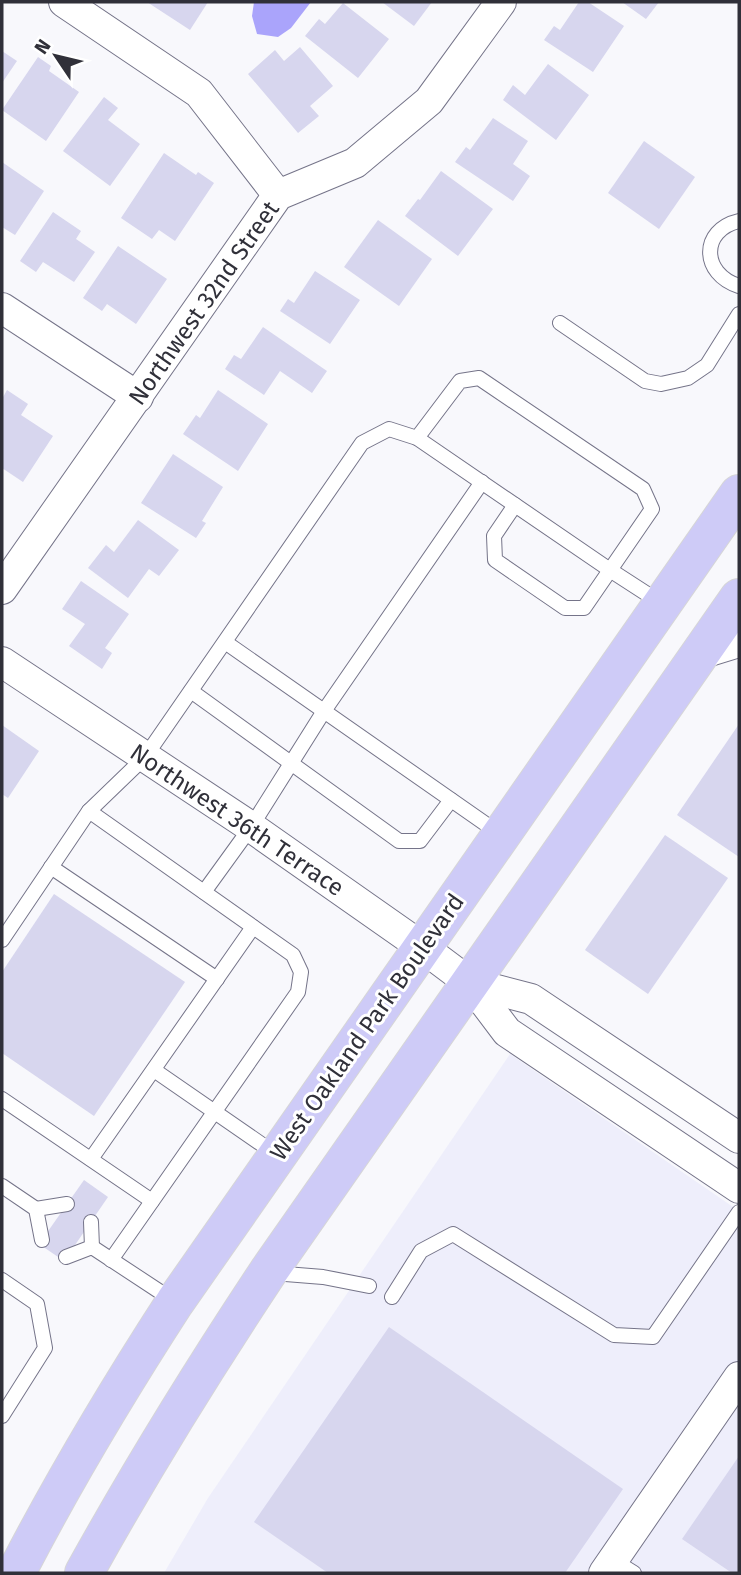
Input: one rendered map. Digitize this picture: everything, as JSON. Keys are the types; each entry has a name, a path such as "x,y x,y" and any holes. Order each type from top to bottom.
{"main road":[{"name":"West Oakland Park Boulevard","path":"16,1573 92,1437 175,1302 739,494"},
{"path":"84,1573 158,1444 268,1272 739,597"}],"street":[{"path":"64,2 199,93 278,195"},
{"name":"Northwest 32nd Street","path":"2,589 278,195 355,163 429,101 501,2"},
{"path":"2,307 138,397"},
{"path":"700,654 739,642"},
{"name":"Northwest 36th Terrace","path":"2,662 251,827 422,947 470,983 507,1032 739,1188"},
{"name":"Northwest 36th Terrace","path":"470,983 531,999 739,1138"},
{"path":"617,1569 739,1377"}],"lane":[{"path":"739,220 725,225 713,239 709,257 716,271 729,283 739,286"},
{"path":"559,323 645,381 661,384 688,378 708,365 739,314"},
{"path":"417,438 460,381 479,378 643,489 652,509 584,608 565,608 495,561 494,536 515,505"},
{"path":"2,940 89,811 145,757 362,443 389,429 417,438 662,604"},
{"path":"204,892 251,827 324,711 482,482"},
{"path":"225,642 501,835"},
{"path":"191,691 399,841 420,841 451,800"},
{"path":"89,811 293,955 301,972 298,992 111,1260"},
{"path":"51,867 217,979"},
{"path":"91,1159 253,928"},
{"path":"154,1070 278,1156"},
{"path":"2,1099 152,1201"},
{"path":"2,1186 55,1222 36,1209"},
{"path":"392,1297 421,1251 453,1234 614,1335 653,1337 739,1212"},
{"path":"92,1247 79,1239 175,1302"},
{"path":"268,1272 323,1277 369,1286"},
{"path":"2,1280 37,1304 45,1348 2,1416"}],"shaded area":[{"path":"254,2 311,2 291,28 278,37 257,34 252,16"},
{"path":"510,1054 739,1211 739,1573 164,1573 208,1498"}],"building":[{"path":"147,2 208,2 190,30"},
{"path":"382,2 432,2 414,26"},
{"path":"579,2 588,2 624,26 593,72 544,40 554,26 560,30"},
{"path":"622,2 659,2 646,19"},
{"path":"343,3 389,39 358,78 305,36 319,19 325,24"},
{"path":"300,47 333,86 310,106 319,116 298,133 248,74 275,50 284,61"},
{"path":"2,51 17,61 2,83"},
{"path":"38,57 51,66 49,71 79,92 46,141 2,110"},
{"path":"548,64 589,95 556,140 503,100 513,85 525,95"},
{"path":"104,97 118,108 108,120 140,144 110,186 63,151"},
{"path":"493,118 528,141 513,164 530,176 513,201 455,162 466,147 470,150"},
{"path":"644,141 695,177 659,229 608,193"},
{"path":"164,153 196,175 198,172 214,183 175,241 159,230 152,239 121,218"},
{"path":"2,162 44,191 15,235 2,227"},
{"path":"441,171 493,209 458,256 405,216"},
{"path":"53,212 81,231 76,239 95,252 74,282 43,262 36,272 20,261"},
{"path":"378,220 432,259 399,306 344,267"},
{"path":"118,246 167,279 136,324 107,304 102,311 83,298"},
{"path":"315,271 360,300 330,344 280,311 288,299 294,303"},
{"path":"263,327 327,371 312,393 280,371 264,395 225,369 234,355 241,359"},
{"path":"7,390 28,404 21,415 53,436 23,482 2,468 2,399"},
{"path":"218,390 268,424 238,471 183,434 196,415 200,418"},
{"path":"173,454 223,487 202,521 206,523 196,538 141,503"},
{"path":"138,520 179,550 159,576 149,569 128,598 88,568 106,545 114,552"},
{"path":"81,581 129,614 105,648 112,653 102,669 69,646 85,624 62,609"},
{"path":"739,724 739,857 677,815"},
{"path":"2,725 39,751 8,798 2,794"},
{"path":"665,835 728,878 648,994 585,950"},
{"path":"54,894 185,982 94,1116 2,1053 2,972"},
{"path":"84,1180 108,1197 64,1261 39,1244"},
{"path":"389,1327 623,1489 565,1573 328,1573 254,1522"},
{"path":"739,1456 739,1573 732,1573 682,1539"}]}
